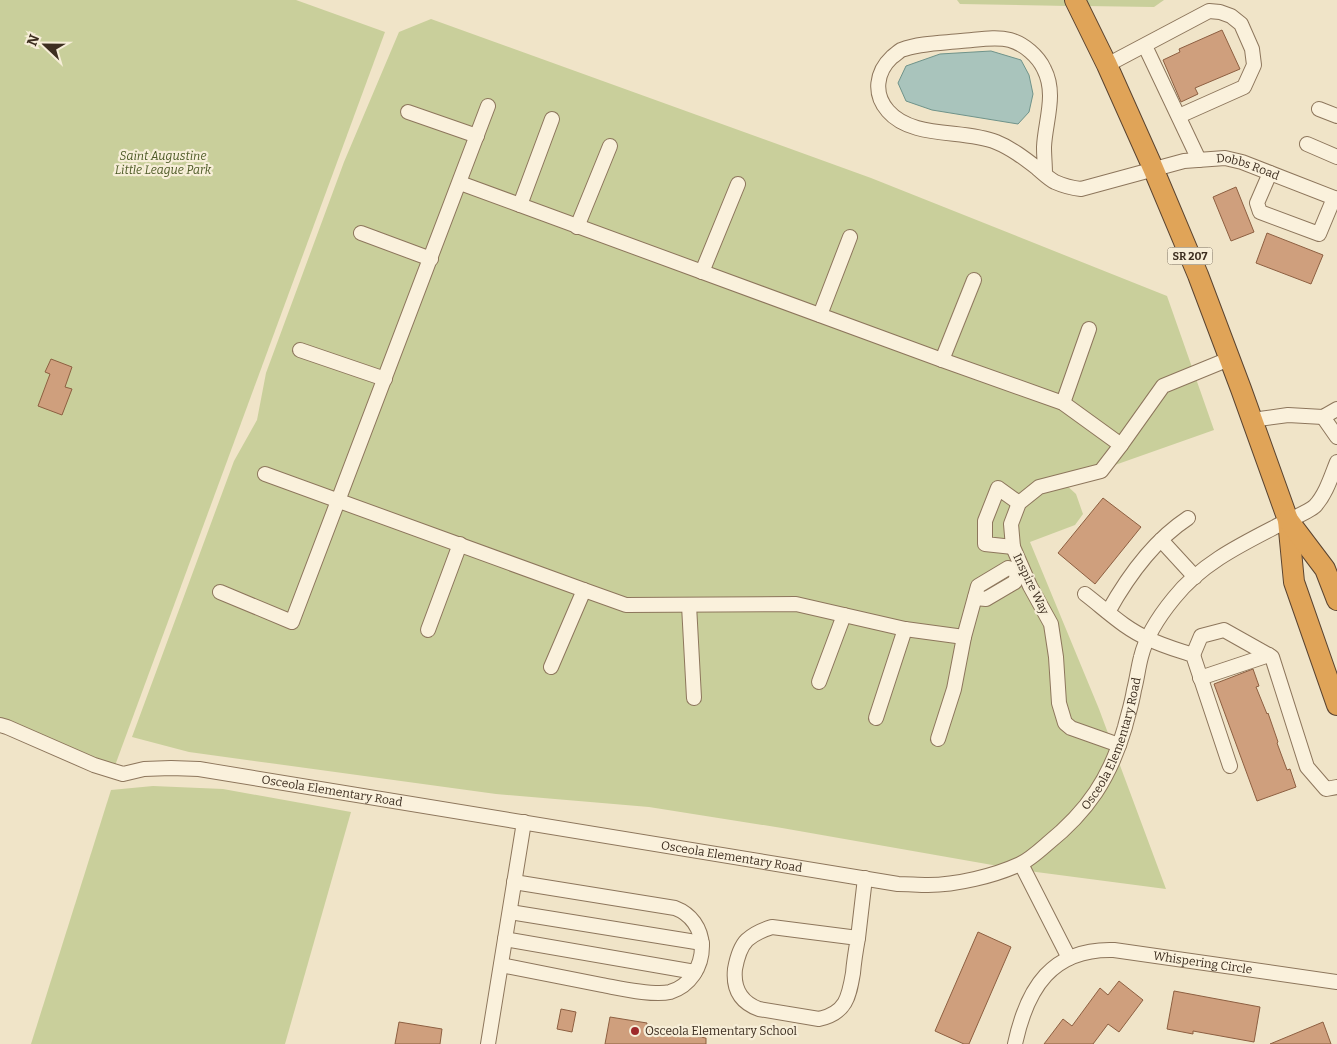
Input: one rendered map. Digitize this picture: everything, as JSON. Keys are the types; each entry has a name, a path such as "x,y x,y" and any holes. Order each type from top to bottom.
{"highway":[{"name":"SR 207","path":"1074,0 1107,65 1198,275 1288,520 1294,582 1337,705"},
{"name":"SR 207","path":"1288,520 1324,569 1337,600"}],"street":[{"path":"1107,65 1209,11 1231,16 1241,24 1252,49 1254,65 1244,87 1179,116"},
{"name":"Dobbs Road","path":"1045,174 1044,148 1050,97 1049,81 1044,68 1035,56 1023,47 1011,40 998,38 921,45 899,51 887,62 880,72 878,86 880,98 888,111 898,120 915,127 995,141 1020,155 1054,181 1070,188 1081,189 1184,161 1226,158 1242,162 1336,198"},
{"path":"1145,46 1199,160"},
{"path":"220,592 292,622 488,106"},
{"path":"1319,109 1337,116"},
{"path":"408,112 477,136"},
{"path":"520,204 552,119"},
{"path":"1307,144 1337,157"},
{"path":"577,226 610,146"},
{"path":"1270,173 1257,203 1260,212 1269,216 1318,234 1336,198"},
{"path":"460,183 820,316 1063,403 1121,445"},
{"path":"702,272 738,184"},
{"path":"361,233 431,259"},
{"path":"820,316 850,237"},
{"path":"942,360 974,280"},
{"path":"1063,403 1089,329"},
{"path":"300,350 385,379"},
{"path":"1013,547 985,544 985,521 998,488 1019,503 1039,488 1101,471 1163,386 1229,359"},
{"path":"1252,420 1288,416 1323,417 1337,409"},
{"path":"1323,417 1337,437"},
{"name":"Osceola Elementary Road","path":"0,725 94,765 123,774 144,769 199,769 898,884 928,885 950,883 993,874 1021,864 1062,832 1079,815 1107,776 1119,744 1134,693 1141,657 1152,629 1168,605 1174,597 1210,564 1233,549 1314,507 1326,490 1337,462"},
{"path":"265,474 626,605 796,604 905,629 964,637"},
{"name":"Inspire Way","path":"1019,503 1011,524 1013,547 1020,570 1051,624 1056,658 1059,703 1065,724 1071,728 1119,744"},
{"path":"1108,612 1120,589 1133,571 1161,540 1177,525 1188,518"},
{"path":"1161,540 1195,577"},
{"path":"428,630 460,544"},
{"path":"938,739 954,689 964,637 975,598 986,599 1015,582 1020,570"},
{"path":"551,667 584,590"},
{"path":"1086,594 1124,625 1148,639 1193,656"},
{"path":"689,605 694,698"},
{"path":"819,682 844,615"},
{"path":"876,718 905,629"},
{"path":"1230,766 1193,656 1201,636 1224,630 1272,657 1307,767 1326,789 1337,787"},
{"path":"1200,678 1268,655"},
{"path":"488,1044 524,822"},
{"path":"1021,864 1069,958"},
{"path":"858,938 772,927 761,930 746,941 740,951 736,962 734,978 737,990 743,1000 759,1009 819,1019 831,1015 844,1003 850,992 858,938 866,878"},
{"path":"501,966 637,992 664,993 686,984 699,965 702,950 701,938 694,922 675,908 514,882"},
{"path":"510,912 702,943"},
{"path":"505,939 695,972"},
{"name":"Whispering Circle","path":"1015,1044 1021,1021 1030,1000 1039,983 1050,970 1069,958 1097,950 1114,950 1337,982"}],"green space":[{"name":"Saint Augustine Little League Park","path":"0,0 296,0 385,32 113,771 0,725"},
{"path":"957,0 1066,0 1069,6 960,4"},
{"path":"1083,0 1164,0 1154,7 1085,6"},
{"path":"431,19 871,178 1167,296 1214,430 1064,483 1076,494 1083,514 1075,525 1030,542 1099,709 1166,889 1021,870 782,828 649,807 496,794 189,752 132,737 234,461 257,420 266,373 344,162 399,32"},
{"path":"153,786 223,789 351,812 285,1044 31,1044 111,790"}],"water":[{"path":"991,51 1021,60 1029,75 1033,94 1029,112 1018,124 932,110 906,101 898,83 906,66 940,54"}],"building":[{"path":"1222,30 1240,69 1195,88 1198,94 1181,102 1163,60 1180,52 1179,49"},
{"path":"1236,187 1254,232 1231,241 1213,197"},
{"path":"1267,233 1323,255 1311,284 1256,263"},
{"path":"51,359 72,367 65,387 72,389 62,415 38,406 50,374 45,372"},
{"path":"1103,498 1141,527 1095,584 1058,553"},
{"path":"1253,669 1259,686 1256,687 1268,713 1287,770 1290,769 1296,787 1257,801 1214,684"},
{"path":"978,932 1011,947 969,1044 964,1044 935,1031"},
{"path":"1119,981 1143,1000 1119,1032 1108,1024 1093,1044 1044,1044 1063,1019 1072,1026 1100,988 1108,995"},
{"path":"1174,991 1260,1007 1254,1042 1193,1031 1193,1034 1167,1029"},
{"path":"561,1009 576,1012 572,1032 557,1029"},
{"name":"Osceola Elementary School","path":"610,1017 647,1023 646,1028 706,1038 706,1044 605,1044"},
{"path":"399,1022 442,1029 440,1044 395,1044"},
{"path":"1323,1022 1331,1044 1270,1044"}],"place":[{"name":"Osceola Elementary School","path":"635,1031"}]}
